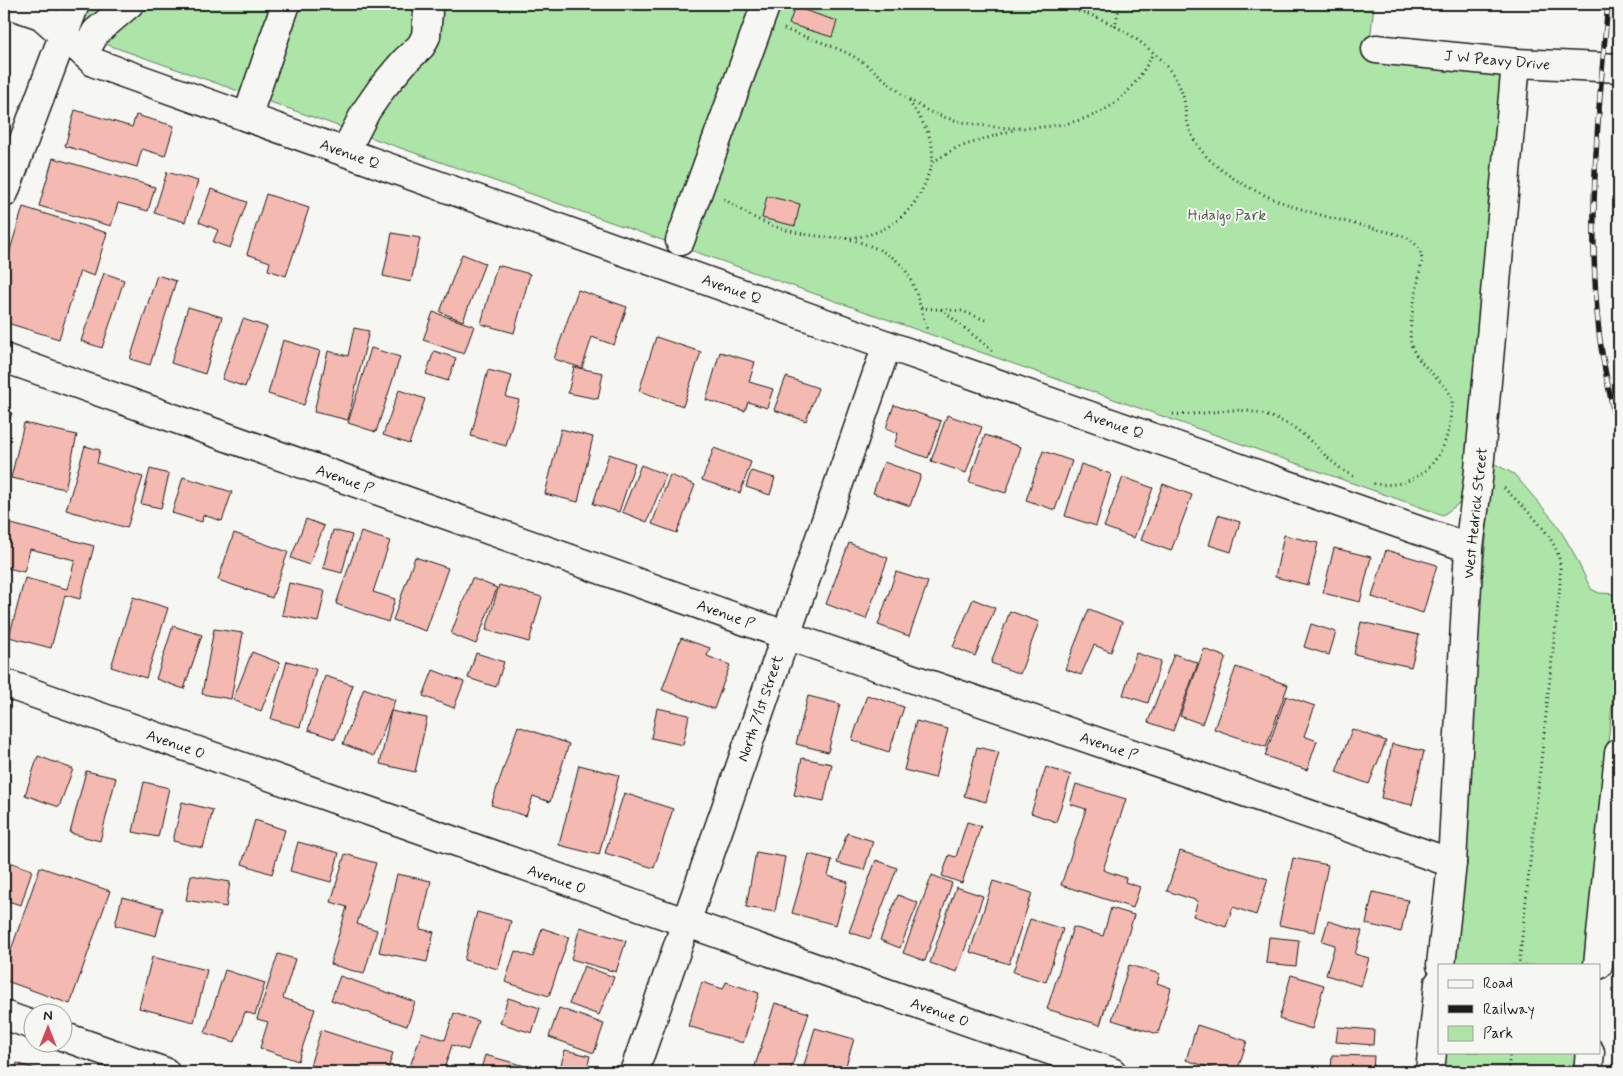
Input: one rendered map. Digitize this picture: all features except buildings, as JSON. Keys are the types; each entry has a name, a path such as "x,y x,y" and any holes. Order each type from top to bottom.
{"street":[{"name":"Avenue Q","path":"9,4 41,16 95,63 937,362 1469,548"},
{"path":"4,193 76,4"},
{"path":"84,53 96,32 129,4"},
{"path":"247,117 286,4"},
{"path":"345,152 366,112 382,88 404,62 421,46 426,36 431,7"},
{"path":"680,241 763,12"},
{"name":"J W Peavy Drive","path":"1376,49 1516,63 1619,68"},
{"name":"West Hedrick Street","path":"1441,964 1452,863 1469,548 1478,480 1516,63"},
{"name":"North 71st Street","path":"634,1072 887,344"},
{"name":"Avenue P","path":"4,358 785,635 1452,863"},
{"name":"Avenue O","path":"4,683 1112,1072"},
{"path":"1598,964 1619,753"},
{"path":"1430,1072 1438,993"},
{"path":"4,1015 22,1021"},
{"path":"72,1039 165,1072"},
{"path":"1588,1072 1590,1054"}],"path":[{"path":"1044,4 1096,17 1115,27 1153,53 1167,66 1178,82 1183,96 1190,133 1198,147 1226,174 1267,196 1293,206 1404,236 1418,245 1422,252 1422,261 1410,331 1410,343 1421,362 1452,398 1448,432 1445,444 1437,460 1426,471 1410,480 1392,484 1366,482"},
{"path":"1115,27 1120,4"},
{"path":"763,12 862,62 908,100 934,113 990,128 1015,130"},
{"path":"933,162 956,148 1015,130 1050,126 1101,111 1120,99 1133,85 1153,53"},
{"path":"700,185 758,219 794,232 844,238 877,233 897,222 910,210 924,190 933,162 931,141 921,120 908,100"},
{"path":"844,238 881,249 895,258 908,272 917,292 937,362"},
{"path":"921,308 971,314 985,320"},
{"path":"941,309 995,352"},
{"path":"1169,414 1196,414 1235,410 1271,417 1294,428 1312,442 1328,460 1359,479"},
{"path":"1478,480 1503,487 1527,510 1543,529 1555,548 1560,567 1560,602 1519,964"},
{"path":"1508,1072 1510,1054"}],"shaded area":[{"path":"1619,677 1619,961 1607,961"}],"green space":[{"name":"Hidalgo Park","path":"85,4 1374,4 1368,60 1501,74 1464,500 1443,515 74,33"},
{"path":"1493,463 1514,474 1556,523 1591,589 1599,593 1619,594 1619,641 1584,964 1447,964"},
{"path":"1439,1054 1575,1054 1573,1072 1438,1072"}],"railway":[{"path":"1608,4 1595,168 1594,250 1599,332 1619,440"}]}
